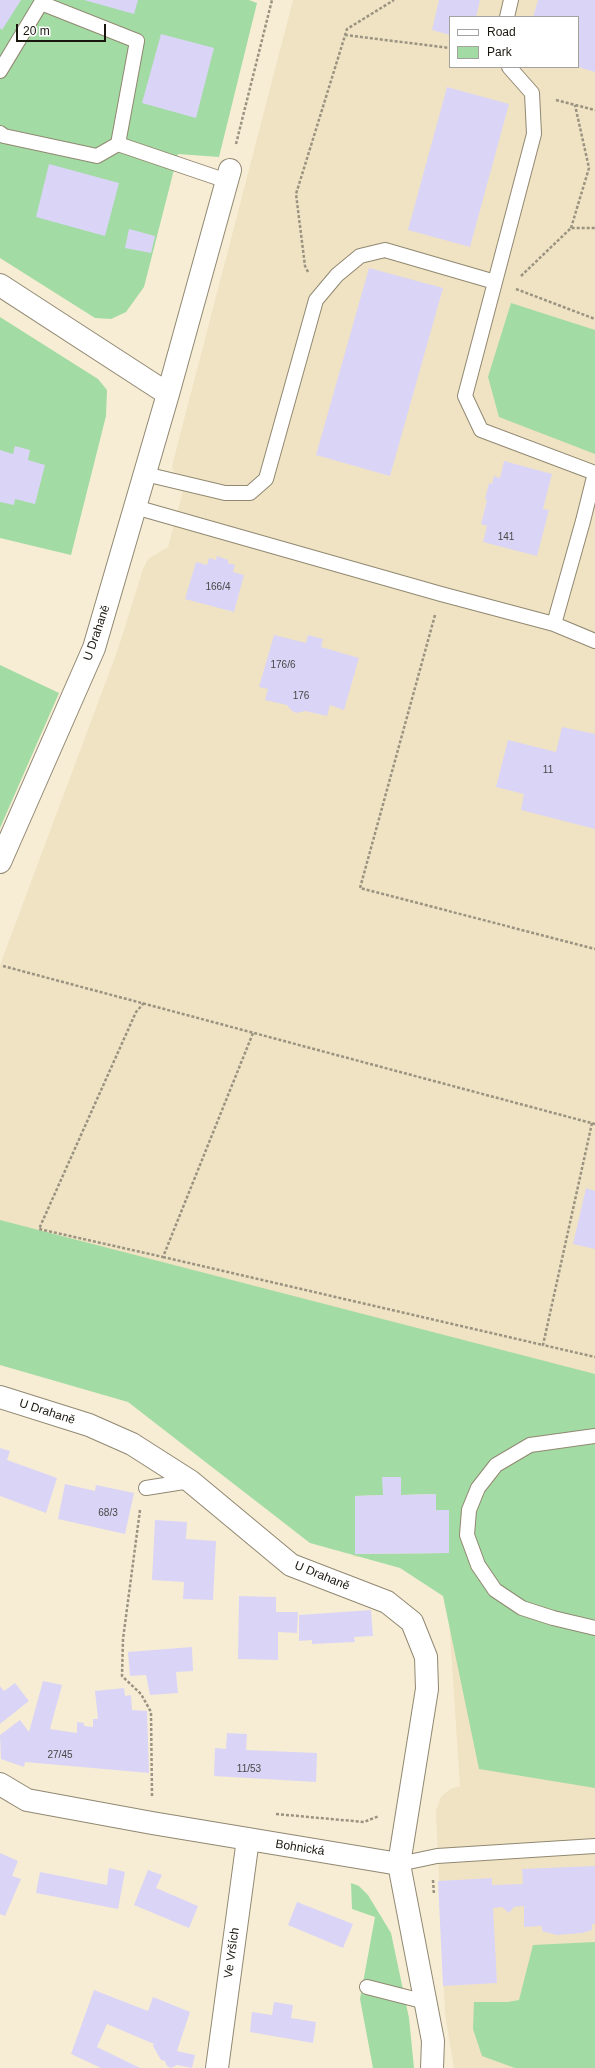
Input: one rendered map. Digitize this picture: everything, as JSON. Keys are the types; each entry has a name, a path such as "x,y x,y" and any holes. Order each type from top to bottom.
{"street":[{"name":"U Drahaně","path":"0,862 94,648 168,394 228,176"},
{"path":"0,285 168,394"},
{"name":"U Drahaně","path":"0,1397 96,1428 132,1444 190,1481 291,1565 387,1602 412,1622 426,1657 427,1689 399,1864"},
{"name":"Bohnická","path":"0,1784 28,1800 152,1823 399,1864"},
{"name":"Ve Vrších","path":"217,2068 248,1839"},
{"path":"399,1864 433,2041 432,2068"}],"lane":[{"path":"507,16 511,0"},
{"path":"0,71 41,3 137,40 118,144"},
{"path":"510,68 532,93 534,134 465,396 481,430 595,473 554,624"},
{"path":"0,133 4,136 97,156 118,144 228,176"},
{"path":"145,474 225,493 250,493 266,479 316,300 337,275 360,256 385,250 495,282"},
{"path":"135,507 441,594 554,624 595,641"},
{"path":"595,1436 530,1445 496,1465 478,1488 469,1510 467,1535 478,1565 495,1590 522,1608 553,1618 595,1628"},
{"path":"146,1488 190,1481"},
{"path":"399,1864 437,1856 595,1846"},
{"path":"367,1987 426,2002"}],"path":[{"path":"228,176 272,0"},
{"path":"321,295 305,266 296,194 347,30 394,0"},
{"path":"345,35 449,48"},
{"path":"532,93 595,110"},
{"path":"509,287 571,228 589,168 575,105"},
{"path":"571,228 595,228"},
{"path":"495,282 595,319"},
{"path":"441,594 360,888 595,949"},
{"path":"3,966 593,1124 543,1345"},
{"path":"144,1003 136,1012 39,1229 595,1357"},
{"path":"163,1257 253,1033"},
{"path":"146,1488 136,1532 123,1639 122,1676 141,1694 151,1712 152,1823"},
{"path":"274,1814 364,1822 377,1818 386,1809 408,1808"}],"shaded area":[{"path":"293,0 595,0 595,2068 454,2068 445,2014 436,1811 441,1797 450,1789 460,1786 449,1619 447,1557 353,1557 351,1536 177,1401 0,1329 0,965 118,649 143,569 148,559 168,547 183,491 176,481 172,466"}],"green space":[{"path":"0,0 249,0 257,3 219,157 178,154 144,287 126,312 111,319 95,318 0,258"},
{"path":"511,303 595,330 595,454 499,417 488,377"},
{"path":"0,317 98,379 107,390 106,416 71,555 0,538"},
{"path":"0,665 59,693 0,828"},
{"path":"0,1220 595,1374 595,1788 479,1769 443,1596 400,1568 310,1543 128,1402 0,1365","holes":["383,1477 401,1477 401,1495 436,1494 436,1510 449,1510 449,1553 355,1554 355,1496 383,1495"]},
{"path":"351,1883 359,1886 368,1895 391,1933 409,2018 414,2068 373,2068 360,1999 375,1917 352,1909"},
{"path":"595,1942 595,2068 515,2068 482,2056 473,2029 474,2002 508,2002 519,2000 533,1945"}],"building":[{"path":"0,0 21,0 2,30 0,28"},
{"path":"84,0 138,0 134,14"},
{"path":"439,0 480,0 476,16 449,16 449,35 432,30"},
{"path":"538,0 595,0 595,72 579,67 579,16 533,16"},
{"path":"161,34 214,48 196,118 142,103"},
{"path":"447,87 509,104 470,247 408,230"},
{"path":"49,164 119,183 105,236 36,217"},
{"path":"129,229 155,236 151,253 125,248"},
{"path":"369,268 443,288 390,476 316,455"},
{"path":"15,446 30,450 28,460 45,465 35,504 15,499 14,505 0,502 0,450 13,454"},
{"path":"504,461 552,474 543,509 549,510 537,556 483,542 487,526 481,524 487,500 485,499 489,483 492,484 494,476 500,478"},
{"path":"217,556 228,560 228,563 235,565 233,572 244,575 234,612 185,599 196,562 207,565 209,558 216,560"},
{"path":"274,635 306,643 308,635 323,639 321,647 359,658 344,710 330,705 327,716 305,711 296,713 287,705 265,700 268,689 259,687"},
{"path":"562,727 595,734 595,829 521,810 524,794 496,787 508,740 556,752"},
{"path":"586,1188 595,1191 595,1249 573,1244"},
{"path":"0,1448 10,1451 7,1460 57,1478 46,1513 0,1496"},
{"path":"382,1477 401,1477 401,1495 436,1494 436,1510 449,1510 449,1553 355,1554 355,1496 383,1495"},
{"path":"65,1484 95,1491 96,1485 134,1493 125,1534 58,1519"},
{"path":"155,1520 187,1522 186,1539 216,1541 213,1600 183,1599 184,1582 152,1580"},
{"path":"239,1596 276,1597 276,1612 298,1612 297,1633 278,1632 278,1660 238,1659"},
{"path":"371,1610 373,1636 354,1637 355,1642 312,1644 312,1640 299,1641 299,1615"},
{"path":"192,1647 193,1671 176,1672 178,1693 150,1695 146,1675 130,1676 128,1652"},
{"path":"43,1681 62,1685 50,1729 77,1733 77,1722 84,1723 84,1726 93,1727 93,1719 98,1719 95,1691 124,1688 125,1696 131,1695 132,1710 147,1711 149,1773 25,1762 24,1767 1,1759 0,1735 20,1720 29,1732"},
{"path":"15,1683 29,1701 0,1724 0,1686 4,1691"},
{"path":"227,1733 247,1734 246,1750 317,1753 316,1782 214,1776 215,1748 226,1749"},
{"path":"0,1853 18,1861 12,1876 21,1879 5,1916 0,1914"},
{"path":"595,1866 595,1924 592,1924 592,1930 582,1933 557,1935 542,1931 542,1926 524,1927 524,1906 514,1907 509,1913 502,1907 493,1908 497,1983 443,1986 438,1881 492,1878 492,1885 523,1884 522,1869"},
{"path":"109,1868 125,1872 118,1909 36,1893 40,1872 107,1885"},
{"path":"148,1870 162,1875 156,1888 198,1906 189,1928 134,1905"},
{"path":"297,1902 353,1924 343,1948 288,1925"},
{"path":"94,1990 148,2011 153,1997 190,2012 177,2051 195,2055 192,2068 177,2065 171,2068 167,2066 165,2061 161,2060 153,2046 154,2044 107,2024 97,2047 140,2068 101,2068 71,2054"},
{"path":"274,2002 293,2005 291,2018 316,2022 313,2043 250,2032 252,2012 272,2015"}]}
